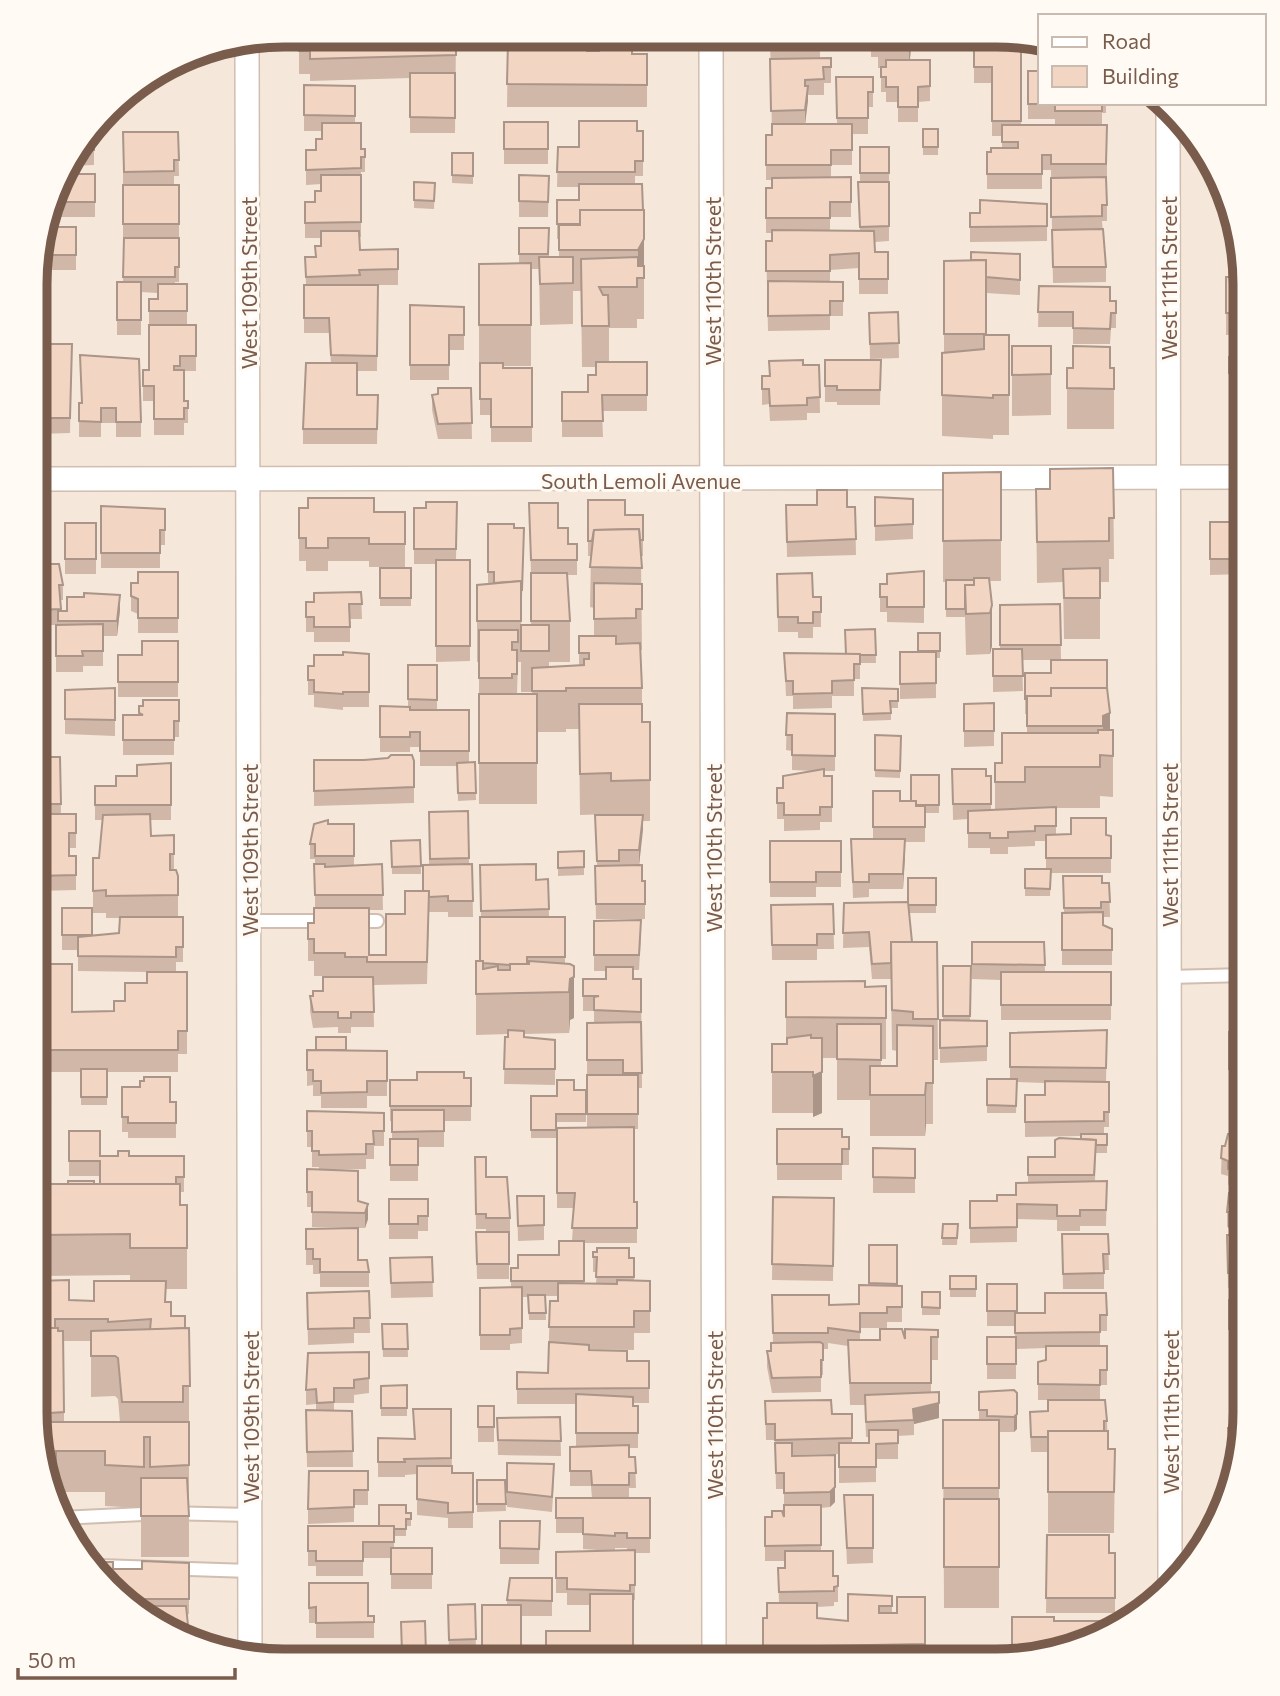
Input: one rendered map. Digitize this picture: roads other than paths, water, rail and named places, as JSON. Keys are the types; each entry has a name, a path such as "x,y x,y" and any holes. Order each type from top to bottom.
{"street":[{"name":"West 110th Street","path":"711,47 714,1649"},
{"name":"West 109th Street","path":"247,51 250,1646"},
{"name":"West 111th Street","path":"1168,122 1170,1572"},
{"name":"South Lemoli Avenue","path":"47,479 712,480 1233,477"}],"lane":[{"path":"249,920 377,920"},
{"path":"1169,977 1232,975"},
{"path":"72,1517 164,1513 250,1516"},
{"path":"105,1566 250,1571"}]}
